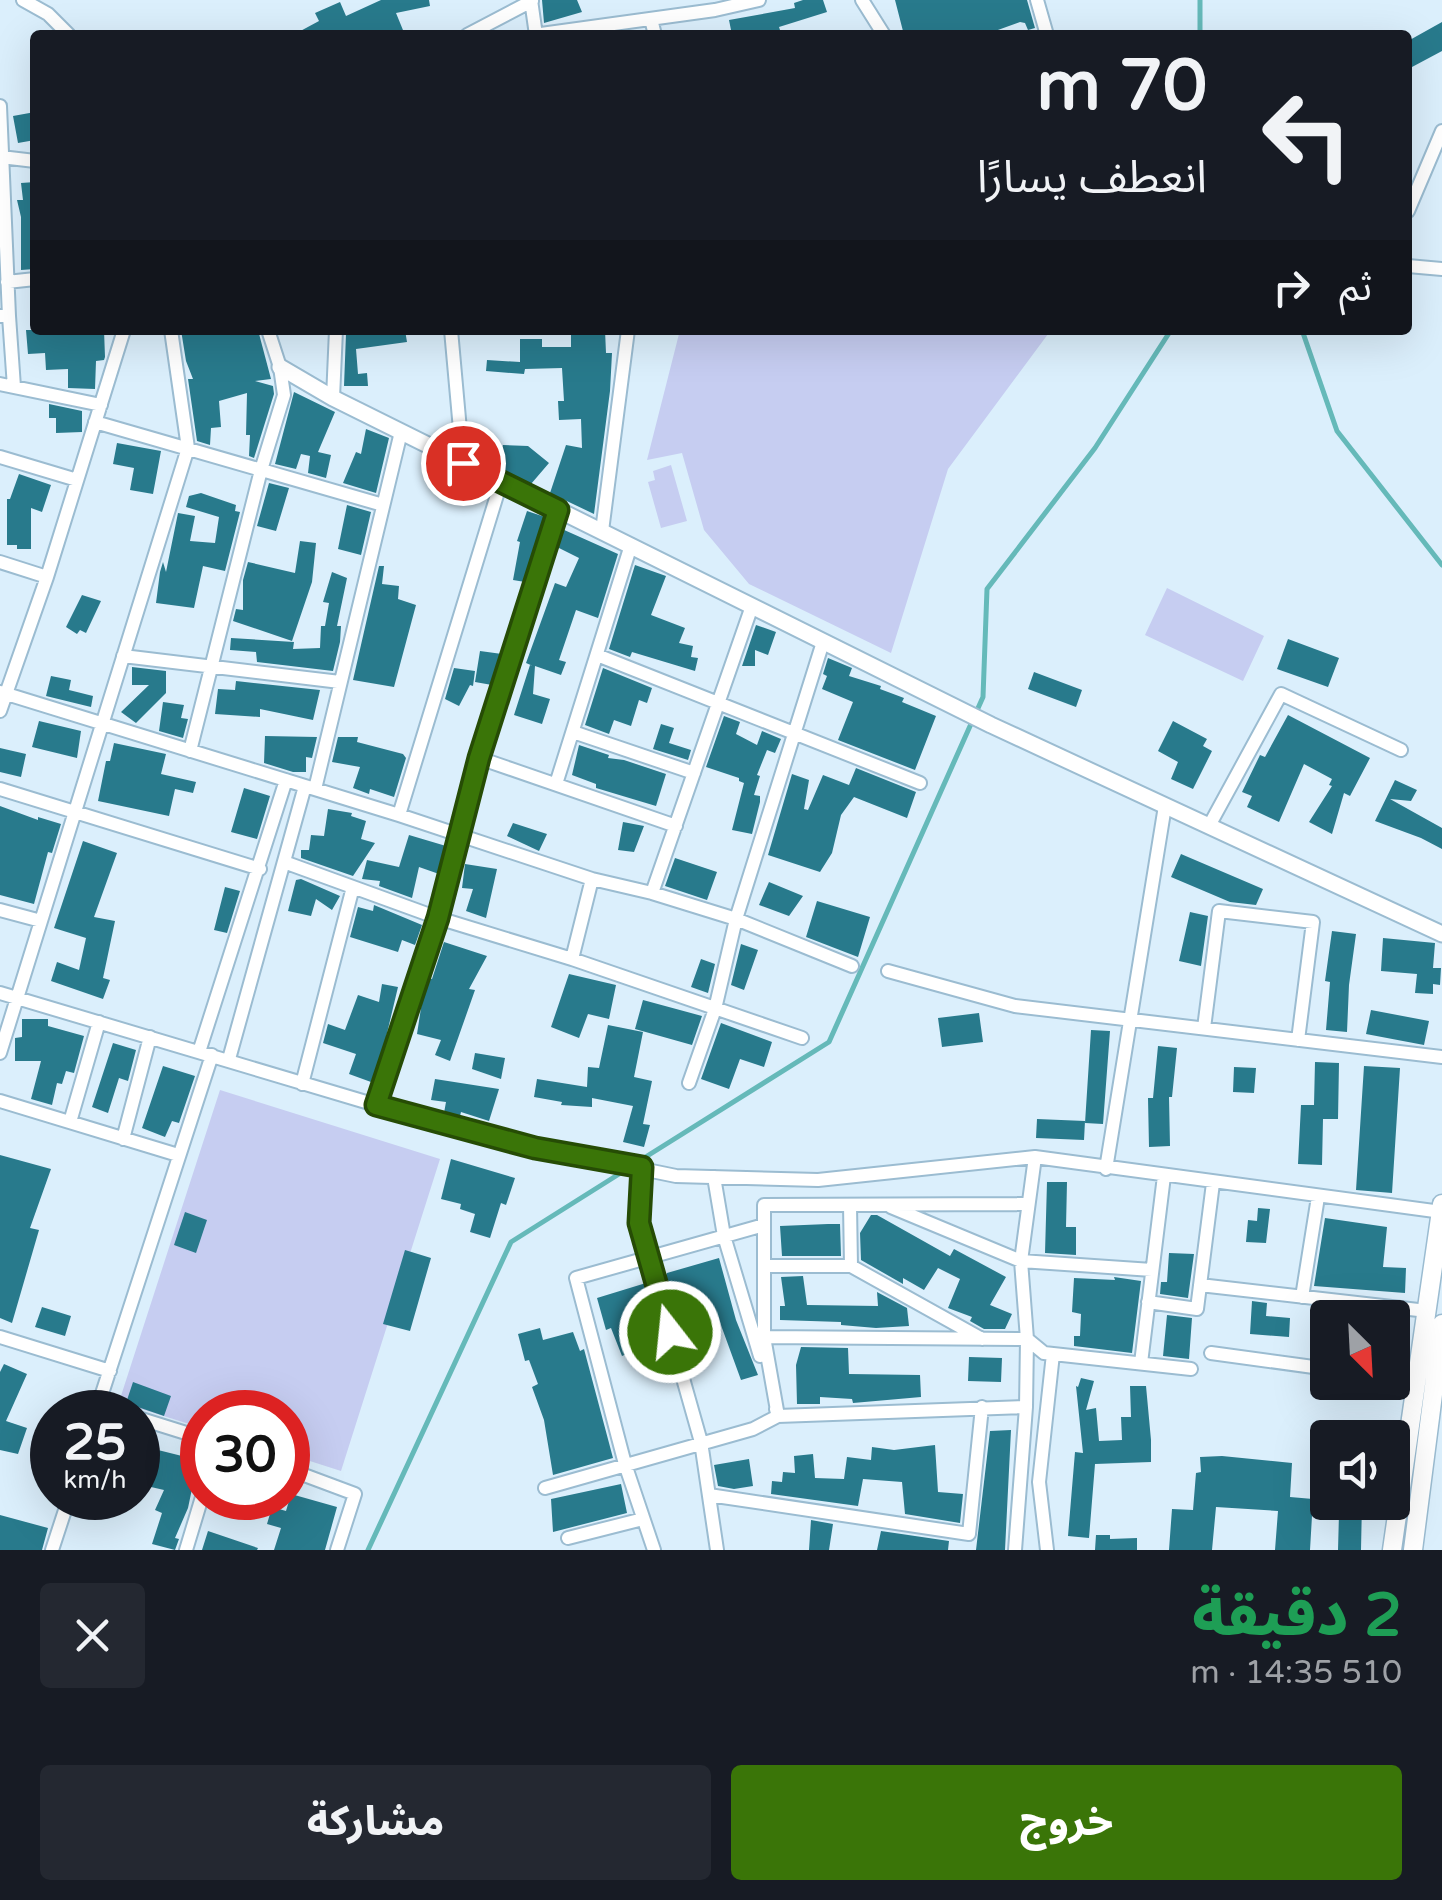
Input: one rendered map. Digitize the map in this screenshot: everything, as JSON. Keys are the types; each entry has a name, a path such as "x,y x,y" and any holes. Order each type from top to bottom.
{"main road":[{"path":"1392,1550 1442,1204"},
{"path":"1413,1550 1442,1324"}],"street":[{"path":"23,0 48,14 63,30"},
{"path":"477,30 532,0 538,30"},
{"path":"574,30 759,0"},
{"path":"862,0 881,30"},
{"path":"1037,0 1046,30"},
{"path":"651,19 654,30"},
{"path":"0,106 7,385 100,405"},
{"path":"1412,201 1442,130"},
{"path":"2,157 30,160"},
{"path":"1412,266 1442,270"},
{"path":"7,282 30,280"},
{"path":"0,710 47,577 122,335"},
{"path":"0,1052 188,448 172,335"},
{"path":"190,751 261,470 284,396 270,335"},
{"path":"333,398 336,335"},
{"path":"451,335 463,463"},
{"path":"602,531 627,335"},
{"path":"280,368 333,398 959,709 1442,934"},
{"path":"95,422 384,505"},
{"path":"229,1058 340,682 401,432"},
{"path":"0,457 78,480"},
{"path":"399,815 501,482"},
{"path":"376,1105 438,918 479,758 558,510"},
{"path":"556,784 631,546"},
{"path":"0,562 47,577"},
{"path":"652,893 752,606"},
{"path":"690,1083 822,642"},
{"path":"597,655 920,783"},
{"path":"124,656 340,682"},
{"path":"3,693 592,879 736,919 852,966"},
{"path":"1209,826 1281,694 1401,750"},
{"path":"573,732 694,774"},
{"path":"479,758 676,826"},
{"path":"104,1390 178,1155 286,780"},
{"path":"0,789 260,869"},
{"path":"1106,1169 1165,806"},
{"path":"284,862 438,918 572,959 802,1038"},
{"path":"572,959 592,879"},
{"path":"302,1084 354,887"},
{"path":"0,910 41,922"},
{"path":"1204,1028 1218,911 1313,922 1298,1040"},
{"path":"888,971 1015,1006 1442,1057"},
{"path":"0,993 229,1058 376,1105 535,1148 676,1176 818,1180 1034,1157 1442,1212"},
{"path":"70,1122 99,1022"},
{"path":"123,1138 150,1037"},
{"path":"0,1101 178,1155"},
{"path":"1015,1550 1026,1407 1027,1340 1021,1261 1034,1157"},
{"path":"642,1167 639,1223 701,1442 716,1550"},
{"path":"1140,1363 1164,1176"},
{"path":"714,1177 724,1236 778,1416"},
{"path":"1148,1302 1197,1309 1213,1183"},
{"path":"1302,1297 1318,1197"},
{"path":"778,1416 764,1337 764,1204 1027,1204"},
{"path":"850,1204 851,1266"},
{"path":"884,1204 1021,1261 1152,1270"},
{"path":"654,1550 624,1464 576,1278 764,1225"},
{"path":"764,1266 851,1266 984,1340"},
{"path":"1200,1285 1427,1311"},
{"path":"0,1337 110,1371"},
{"path":"764,1337 1027,1340 1044,1354 1191,1369"},
{"path":"1211,1353 1310,1367"},
{"path":"1047,1550 1040,1482 1053,1354"},
{"path":"1410,1381 1417,1382"},
{"path":"709,1495 969,1534 982,1407"},
{"path":"545,1488 754,1429 778,1416 1026,1407"},
{"path":"310,1477 355,1494 337,1550"},
{"path":"568,1538 643,1519"},
{"path":"52,1550 62,1520"},
{"path":"186,1550 195,1520"}],"shaded area":[{"path":"679,335 1047,335 948,469 891,653 749,584 704,530 682,453 647,460"},
{"path":"671,465 687,521 661,528 648,482 655,480 653,471"},
{"path":"1167,588 1264,636 1243,681 1145,635"},
{"path":"220,1090 440,1159 341,1471 310,1461 310,1390 180,1390 180,1421 160,1415 160,1390 123,1390"}],"building":[{"path":"381,0 429,0 430,6 396,13 403,30 302,30 319,21 315,13 340,2 346,16"},
{"path":"542,0 577,0 582,12 544,23"},
{"path":"823,0 827,12 779,27 780,30 731,30 729,20 795,8 794,3"},
{"path":"895,0 1027,0 1035,28 1028,30 1020,22 998,30 903,30"},
{"path":"1442,22 1442,51 1412,67 1412,39"},
{"path":"30,113 30,141 18,143 13,116"},
{"path":"30,182 30,269 21,270 21,217 17,200 23,200 21,183"},
{"path":"26,330 30,330 30,335 104,335 105,357 96,361 95,389 68,388 68,369 46,370 45,353 28,354"},
{"path":"182,335 259,335 271,379 255,381 273,386 274,394 254,458 249,456 250,435 246,435 247,393 219,401 221,427 211,428 210,445 197,441 188,379 193,379"},
{"path":"346,335 406,335 407,342 356,349 358,374 367,373 368,386 344,386"},
{"path":"571,335 605,335 606,353 612,353 594,514 550,493 566,445 582,448 581,419 559,420 558,401 564,401 562,368 525,369 524,374 486,371 487,360 520,362 520,339 542,339 542,347 571,347"},
{"path":"294,392 335,412 318,452 331,455 326,478 308,473 310,456 301,454 296,469 275,464"},
{"path":"49,404 82,411 82,432 56,433 56,418 49,418"},
{"path":"366,429 389,438 376,493 343,483 356,452 361,454"},
{"path":"117,443 161,451 153,494 130,490 134,468 113,464"},
{"path":"528,446 549,463 531,484 490,463 490,448"},
{"path":"19,474 51,485 42,512 31,508 31,549 7,545 7,499"},
{"path":"269,483 289,488 276,531 257,526"},
{"path":"201,493 236,505 235,511 240,512 225,571 203,566 194,608 156,603 160,572 163,562 166,572 178,513 195,516 190,541 215,543 219,517 186,507 189,496"},
{"path":"347,505 371,512 361,555 338,549"},
{"path":"527,511 545,517 525,582 513,580 520,542 517,541"},
{"path":"562,529 618,554 598,618 576,610 559,660 566,662 561,675 535,666 533,694 550,699 542,724 514,715 530,665 533,666 526,663 555,583 566,587 579,558 557,547"},
{"path":"300,541 316,543 312,582 292,641 233,621 236,609 243,610 243,580 248,562 295,573"},
{"path":"635,565 666,576 651,615 685,628 679,643 693,646 691,657 698,658 695,671 609,649"},
{"path":"379,566 384,566 382,584 399,586 398,599 416,605 394,687 353,680"},
{"path":"332,572 347,578 333,671 257,662 256,652 230,650 231,638 294,642 293,649 320,648 321,626 325,626 329,603 323,602"},
{"path":"82,595 101,601 86,633 80,630 77,634 66,627"},
{"path":"756,625 776,632 768,655 755,650 755,666 742,666"},
{"path":"1288,639 1339,658 1328,687 1277,669"},
{"path":"480,651 502,654 492,685 475,682"},
{"path":"828,658 852,668 849,676 881,686 880,689 904,698 902,702 936,716 915,770 838,740 853,702 822,689"},
{"path":"132,667 166,671 166,693 136,723 121,712 149,685 132,685"},
{"path":"454,668 475,671 473,686 470,685 459,706 445,699"},
{"path":"603,668 652,688 647,703 639,700 631,726 614,720 609,734 585,725"},
{"path":"1034,672 1082,690 1076,707 1028,689"},
{"path":"51,676 71,680 69,690 93,696 91,707 46,696"},
{"path":"236,681 320,690 313,720 260,709 260,717 215,714 218,689 235,690"},
{"path":"163,702 184,705 181,718 188,719 183,738 159,731"},
{"path":"1288,715 1370,758 1350,796 1344,793 1332,834 1309,822 1332,786 1332,779 1304,764 1279,822 1247,807 1252,796 1242,792 1260,755 1265,757"},
{"path":"724,716 740,722 736,734 757,745 762,731 781,739 775,753 767,750 757,775 760,776 754,795 760,796 760,802 752,834 732,830 744,783 706,767"},
{"path":"39,721 81,731 77,758 32,747"},
{"path":"1173,721 1207,739 1203,746 1212,751 1193,789 1171,779 1178,762 1158,751"},
{"path":"661,724 674,728 669,743 691,750 688,760 653,749"},
{"path":"265,736 317,737 312,758 306,757 306,772 264,763"},
{"path":"338,737 358,737 357,742 403,754 406,758 394,797 353,788 360,767 332,762"},
{"path":"114,743 166,754 161,774 196,782 193,793 175,789 169,816 98,801"},
{"path":"579,745 609,755 608,758 666,774 656,806 596,788 596,784 572,775"},
{"path":"0,748 26,754 21,777 0,772"},
{"path":"856,768 916,792 907,818 854,797 841,815 832,853 820,872 768,855 792,774 809,780 804,809 808,810 823,775 849,785"},
{"path":"1395,780 1417,790 1411,801 1390,799 1442,828 1442,849 1375,821"},
{"path":"244,788 270,796 257,839 231,832"},
{"path":"0,806 61,824 52,853 48,852 34,904 0,895"},
{"path":"328,809 352,813 351,816 366,821 361,839 375,843 353,876 301,858 301,850 309,850 311,835 324,836"},
{"path":"623,822 644,826 634,852 618,850"},
{"path":"513,823 547,834 539,851 507,836"},
{"path":"409,835 446,846 439,874 419,867 412,898 379,886 380,881 362,879 367,860 399,867"},
{"path":"83,841 117,853 94,917 115,921 103,978 110,980 103,999 51,981 57,962 79,970 86,938 54,928"},
{"path":"1181,854 1263,889 1256,905 1230,902 1171,877"},
{"path":"675,858 717,872 707,900 665,886"},
{"path":"465,864 497,869 486,918 466,911 473,889 462,888"},
{"path":"296,880 340,896 332,910 316,899 311,916 288,911"},
{"path":"769,882 803,896 789,916 759,905"},
{"path":"225,887 240,891 227,933 214,930"},
{"path":"817,901 870,917 858,957 806,937"},
{"path":"374,905 422,925 415,945 402,940 398,952 350,937 358,907 373,911"},
{"path":"1190,912 1208,916 1201,966 1179,961"},
{"path":"1332,931 1356,934 1347,1032 1326,1030 1330,982 1325,981"},
{"path":"1383,938 1435,943 1433,968 1441,968 1440,985 1433,984 1433,994 1415,993 1417,974 1381,971"},
{"path":"444,942 487,956 469,989 475,990 450,1061 435,1055 441,1040 417,1034 423,995"},
{"path":"741,944 758,950 744,990 731,985"},
{"path":"701,959 715,964 708,993 691,987"},
{"path":"569,974 616,985 609,1019 588,1014 579,1038 551,1027"},
{"path":"382,984 398,987 371,1082 349,1074 356,1054 323,1043 328,1024 345,1030 358,995 379,1002"},
{"path":"643,1000 702,1016 692,1045 635,1029"},
{"path":"1371,1010 1429,1021 1424,1045 1366,1034"},
{"path":"979,1013 983,1042 942,1047 938,1018"},
{"path":"22,1019 48,1019 48,1026 84,1036 74,1073 66,1071 62,1084 57,1083 52,1105 31,1099 41,1061 15,1061 15,1038 22,1037"},
{"path":"721,1023 772,1042 764,1067 740,1059 729,1089 701,1079"},
{"path":"608,1025 643,1032 634,1077 652,1081 643,1124 650,1125 644,1147 623,1142 633,1106 592,1098 592,1107 561,1105 562,1102 534,1097 537,1079 587,1087 588,1067 599,1068"},
{"path":"1091,1030 1110,1031 1103,1124 1085,1123"},
{"path":"113,1043 136,1050 128,1081 119,1078 108,1113 92,1107"},
{"path":"1158,1046 1177,1048 1169,1097 1170,1146 1149,1147 1148,1098 1153,1098"},
{"path":"475,1053 505,1058 501,1079 472,1069"},
{"path":"1315,1062 1339,1063 1338,1119 1323,1119 1322,1165 1298,1164 1301,1105 1314,1105"},
{"path":"163,1066 195,1076 179,1123 172,1121 165,1137 142,1128"},
{"path":"1364,1066 1400,1068 1392,1193 1356,1190"},
{"path":"1234,1067 1256,1068 1254,1093 1233,1092"},
{"path":"435,1079 499,1089 489,1121 461,1112 460,1116 444,1113 446,1102 431,1100"},
{"path":"1037,1119 1085,1121 1084,1140 1036,1138"},
{"path":"0,1155 51,1169 30,1228 39,1230 12,1323 0,1318"},
{"path":"451,1159 515,1178 506,1205 501,1203 490,1238 470,1232 475,1214 460,1209 461,1204 441,1199"},
{"path":"1047,1182 1067,1182 1066,1227 1076,1227 1076,1255 1045,1253"},
{"path":"1258,1208 1270,1209 1266,1243 1246,1242 1248,1220 1257,1221"},
{"path":"185,1212 207,1220 196,1253 174,1245"},
{"path":"871,1215 950,1256 954,1249 1006,1277 990,1305 1012,1314 1005,1329 984,1329 970,1321 972,1317 948,1308 960,1279 938,1268 924,1290 903,1278 903,1284 861,1260 860,1233"},
{"path":"1325,1218 1387,1227 1383,1267 1406,1268 1405,1293 1314,1286"},
{"path":"840,1224 841,1256 782,1256 780,1226"},
{"path":"405,1250 431,1258 410,1331 383,1324"},
{"path":"1169,1253 1194,1254 1188,1298 1160,1294 1161,1282 1167,1282"},
{"path":"719,1258 736,1320 758,1375 741,1380 718,1317 697,1323 693,1310 676,1315 665,1277 667,1273"},
{"path":"803,1276 807,1305 878,1306 877,1292 907,1308 909,1326 876,1328 841,1322 780,1320 780,1306 785,1306 781,1277"},
{"path":"1114,1277 1141,1281 1132,1353 1074,1346 1074,1336 1080,1336 1081,1314 1072,1312 1074,1278 1115,1280"},
{"path":"646,1283 656,1321 626,1331 634,1351 622,1356 611,1328 606,1330 597,1298"},
{"path":"1252,1301 1267,1303 1266,1316 1290,1318 1289,1337 1250,1334"},
{"path":"42,1307 71,1316 65,1336 35,1327"},
{"path":"1167,1315 1192,1318 1189,1359 1163,1356"},
{"path":"540,1328 543,1340 573,1332 580,1351 584,1349 613,1458 553,1475 544,1420 532,1387 538,1384 529,1360 525,1361 518,1334"},
{"path":"801,1347 848,1348 849,1374 920,1375 921,1397 853,1403 852,1399 820,1397 820,1404 797,1404 796,1365"},
{"path":"969,1357 1002,1358 1001,1382 968,1381"},
{"path":"4,1364 27,1374 6,1421 27,1428 18,1454 0,1450 0,1372"},
{"path":"1081,1378 1094,1381 1086,1410 1096,1408 1099,1441 1122,1440 1121,1417 1131,1417 1130,1386 1146,1386 1151,1440 1151,1462 1095,1464 1089,1538 1068,1536 1075,1452 1083,1453 1076,1386"},
{"path":"133,1382 155,1390 130,1390"},
{"path":"160,1392 171,1396 164,1416 160,1415"},
{"path":"1011,1430 1005,1550 976,1550 990,1431"},
{"path":"935,1445 938,1492 963,1494 960,1523 905,1514 902,1482 863,1479 858,1506 771,1494 772,1481 782,1482 783,1472 795,1473 794,1456 813,1454 815,1478 844,1479 847,1457 871,1460 872,1447 894,1450"},
{"path":"160,1450 180,1456 183,1520 175,1538 179,1539 175,1550 152,1544 162,1513 160,1499 164,1490 160,1489"},
{"path":"1200,1457 1292,1463 1290,1497 1310,1499 1310,1550 1275,1550 1278,1511 1216,1507 1212,1550 1169,1550 1172,1509 1193,1510"},
{"path":"749,1459 753,1486 718,1486 714,1465"},
{"path":"621,1484 627,1513 553,1532 551,1499"},
{"path":"310,1499 337,1507 325,1550 274,1550 281,1528 267,1524 268,1520 310,1520"},
{"path":"0,1515 48,1528 42,1550 0,1550"},
{"path":"811,1520 833,1524 829,1550 809,1550"},
{"path":"1339,1520 1362,1520 1361,1550 1338,1550"},
{"path":"208,1531 258,1548 202,1550"},
{"path":"881,1531 949,1541 948,1550 877,1550"},
{"path":"1096,1535 1137,1538 1137,1550 1095,1550"}],"waterway":[{"path":"1200,0 1200,30"},
{"path":"636,1163 829,1042 983,697 987,589 1095,448 1168,335"},
{"path":"1304,335 1337,431 1442,565"},
{"path":"368,1550 511,1242 627,1169"}],"route":[{"path":"463,463 558,510 479,758 438,918 376,1105 535,1148 642,1167 639,1223 670,1332"}]}
